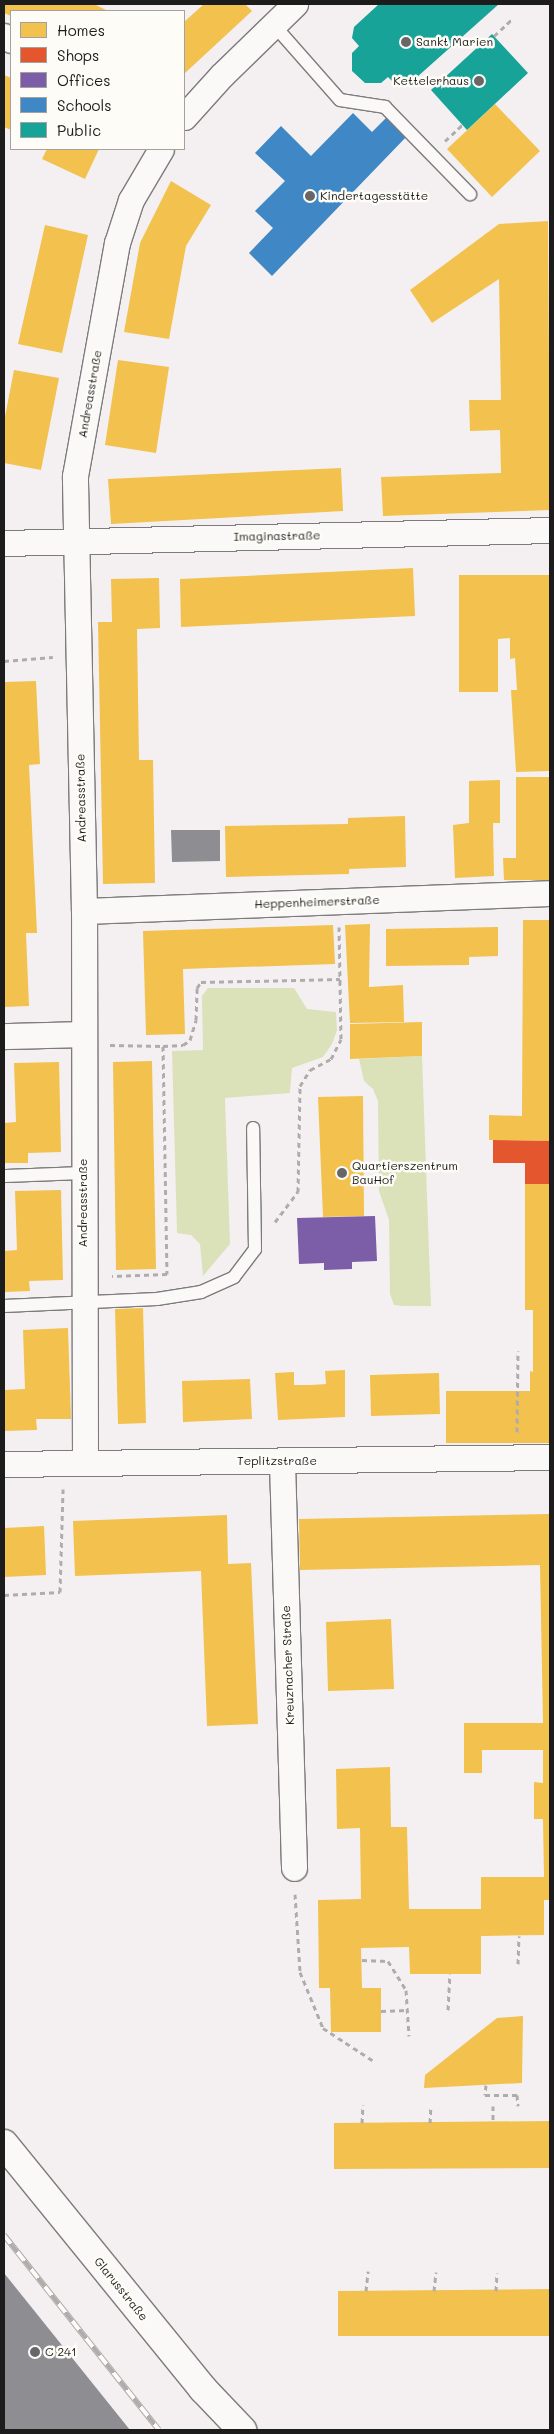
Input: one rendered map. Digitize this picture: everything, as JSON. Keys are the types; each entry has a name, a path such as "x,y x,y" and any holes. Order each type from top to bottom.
{"street":[{"path":"185,116 273,24 295,4"},
{"name":"Andreasstraße","path":"74,1461 83,1303 82,1040 84,911 75,476 116,243 131,200 160,150"},
{"name":"Imaginastraße","path":"4,543 550,530"},
{"name":"Heppenheimerstraße","path":"84,911 550,893"},
{"path":"4,1036 82,1040"},
{"name":"Teplitzstraße","path":"4,1464 74,1461 282,1462 550,1457"},
{"name":"Kreuznacher Straße","path":"282,1462 294,1868"},
{"name":"Glarusstraße","path":"4,2144 203,2389 242,2430"}],"lane":[{"path":"273,24 340,100 385,107 470,194"},
{"path":"4,1306 156,1299 201,1292 234,1277 255,1249 253,1128"},
{"path":"4,1176 83,1173"}],"path":[{"path":"494,36 514,18"},
{"path":"448,139 462,124"},
{"path":"4,661 78,655"},
{"path":"255,1249 298,1192 300,1086 304,1076 331,1059 338,1048 340,979 338,901"},
{"path":"82,1040 163,1046 183,1044 192,1037 198,988 201,982 340,979"},
{"path":"83,1277 167,1274 163,1046"},
{"path":"516,1458 518,1351"},
{"path":"4,1595 60,1592 74,1461"},
{"path":"294,1868 300,1972 303,1980 323,2028 372,2060"},
{"path":"518,1964 519,1936"},
{"path":"362,1960 388,1961 406,1990 409,2036"},
{"path":"448,2010 450,1974"},
{"path":"381,2011 407,2010"},
{"path":"486,2085 485,2095 517,2095 518,2106"},
{"path":"362,2123 363,2105"},
{"path":"430,2123 431,2106"},
{"path":"492,2106 493,2123"},
{"path":"366,2291 368,2271"},
{"path":"434,2291 436,2272"},
{"path":"496,2290 497,2273"}],"green space":[{"path":"208,988 294,988 307,1009 336,1012 337,1030 332,1044 323,1057 292,1068 290,1093 225,1098 230,1244 203,1276 200,1244 191,1235 177,1233 172,1051 203,1050 202,996"},
{"path":"422,1056 431,1306 403,1306 394,1305 390,1294 389,1220 379,1191 378,1101 373,1089 364,1081 359,1059"}],"building: Homes":[{"path":"4,4 94,4 106,10 10,10 10,16 4,13"},
{"path":"204,4 245,4 252,11 185,73 185,21"},
{"path":"4,75 10,78 10,130 4,127"},
{"path":"495,104 540,151 492,197 447,149"},
{"path":"46,150 99,150 85,179 42,159"},
{"path":"171,181 211,205 186,246 169,339 124,332 140,243"},
{"path":"548,221 550,510 383,516 381,477 501,473 500,430 470,431 469,400 501,400 499,279 432,323 410,290 499,224"},
{"path":"45,225 88,235 62,353 18,344"},
{"path":"118,360 169,367 156,453 105,445"},
{"path":"14,370 59,378 41,470 4,463 4,422"},
{"path":"341,468 343,511 111,524 108,479"},
{"path":"413,568 415,616 181,627 180,579"},
{"path":"459,575 550,575 550,771 516,772 511,690 517,690 515,658 510,659 510,638 498,639 498,692 459,692"},
{"path":"159,578 160,628 137,629 139,760 153,760 155,883 103,884 98,622 112,622 111,579"},
{"path":"36,681 40,764 29,765 37,933 26,933 29,1006 4,1007 4,682"},
{"path":"516,777 550,777 550,880 504,880 503,858 516,858"},
{"path":"500,780 500,823 493,823 494,876 455,878 453,825 469,823 469,781"},
{"path":"405,816 406,867 349,869 349,874 226,877 225,826 348,824 348,818"},
{"path":"523,920 550,920 550,1141 489,1140 489,1115 522,1116"},
{"path":"370,924 369,987 403,985 404,1022 350,1023 345,925"},
{"path":"333,925 335,964 183,969 185,1034 146,1035 143,931"},
{"path":"498,927 498,956 469,957 469,965 386,966 386,929"},
{"path":"422,1022 422,1056 350,1059 350,1024"},
{"path":"152,1061 156,1269 116,1270 113,1062"},
{"path":"59,1062 61,1152 28,1153 28,1163 4,1163 4,1123 16,1122 14,1063"},
{"name":"Quartierszentrum BauHof","path":"363,1096 364,1216 323,1217 318,1097"},
{"path":"525,1184 550,1184 550,1443 446,1443 446,1391 530,1391 530,1371 533,1372 533,1310 525,1310"},
{"path":"61,1190 63,1280 29,1281 30,1291 4,1292 4,1251 17,1250 15,1191"},
{"path":"143,1308 146,1423 118,1424 115,1309"},
{"path":"68,1328 71,1419 36,1419 37,1430 4,1431 4,1390 25,1389 23,1330"},
{"path":"345,1370 345,1417 278,1420 275,1373 294,1372 294,1385 311,1385 326,1384 325,1371"},
{"path":"439,1373 440,1414 371,1416 370,1375"},
{"path":"250,1379 252,1419 183,1422 182,1381"},
{"path":"550,1514 550,1900 544,1900 544,1935 481,1936 481,1974 410,1974 409,1947 361,1948 362,1988 381,1988 381,2032 331,2032 330,1988 319,1988 318,1900 361,1899 360,1828 337,1829 336,1769 390,1767 391,1827 407,1827 409,1909 481,1909 481,1877 544,1877 543,1819 534,1819 534,1782 543,1783 543,1750 482,1750 482,1773 464,1773 464,1723 543,1723 540,1565 300,1570 299,1519"},
{"path":"227,1515 228,1564 251,1563 258,1724 207,1726 201,1571 75,1576 73,1521"},
{"path":"44,1526 46,1575 4,1577 4,1528"},
{"path":"391,1619 394,1689 328,1691 326,1622"},
{"path":"523,2016 522,2083 424,2088 425,2075 497,2018"},
{"path":"550,2121 550,2168 334,2169 334,2123"},
{"path":"550,2289 550,2336 338,2336 338,2291"}],"building: Shops":[{"path":"493,1140 550,1141 550,1184 525,1184 525,1163 493,1163"}],"building: Offices":[{"path":"375,1216 377,1261 352,1262 352,1269 324,1270 324,1263 299,1264 297,1218"}],"building: Schools":[{"name":"Kindertagesstätte","path":"353,113 372,132 389,115 409,134 272,276 249,253 273,228 255,211 285,181 255,153 281,126 311,156"}],"building: Public":[{"name":"Sankt Marien","path":"379,4 499,4 407,86 396,85 388,77 381,83 365,83 352,71 352,53 359,46 352,38 354,27"},
{"name":"Kettelerhaus","path":"492,34 528,73 467,130 431,90"}],"building: Industry":[{"path":"171,830 220,830 220,861 172,862"},
{"name":"C 241","path":"4,2273 130,2430 4,2430"}],"railway":[{"path":"4,2235 159,2430"}],"place":[{"name":"Sankt Marien","path":"406,42"},
{"name":"Kettelerhaus","path":"479,81"},
{"name":"Kindertagesstätte","path":"310,196"},
{"name":"Quartierszentrum BauHof","path":"342,1173"},
{"name":"C 241","path":"35,2352"}]}
